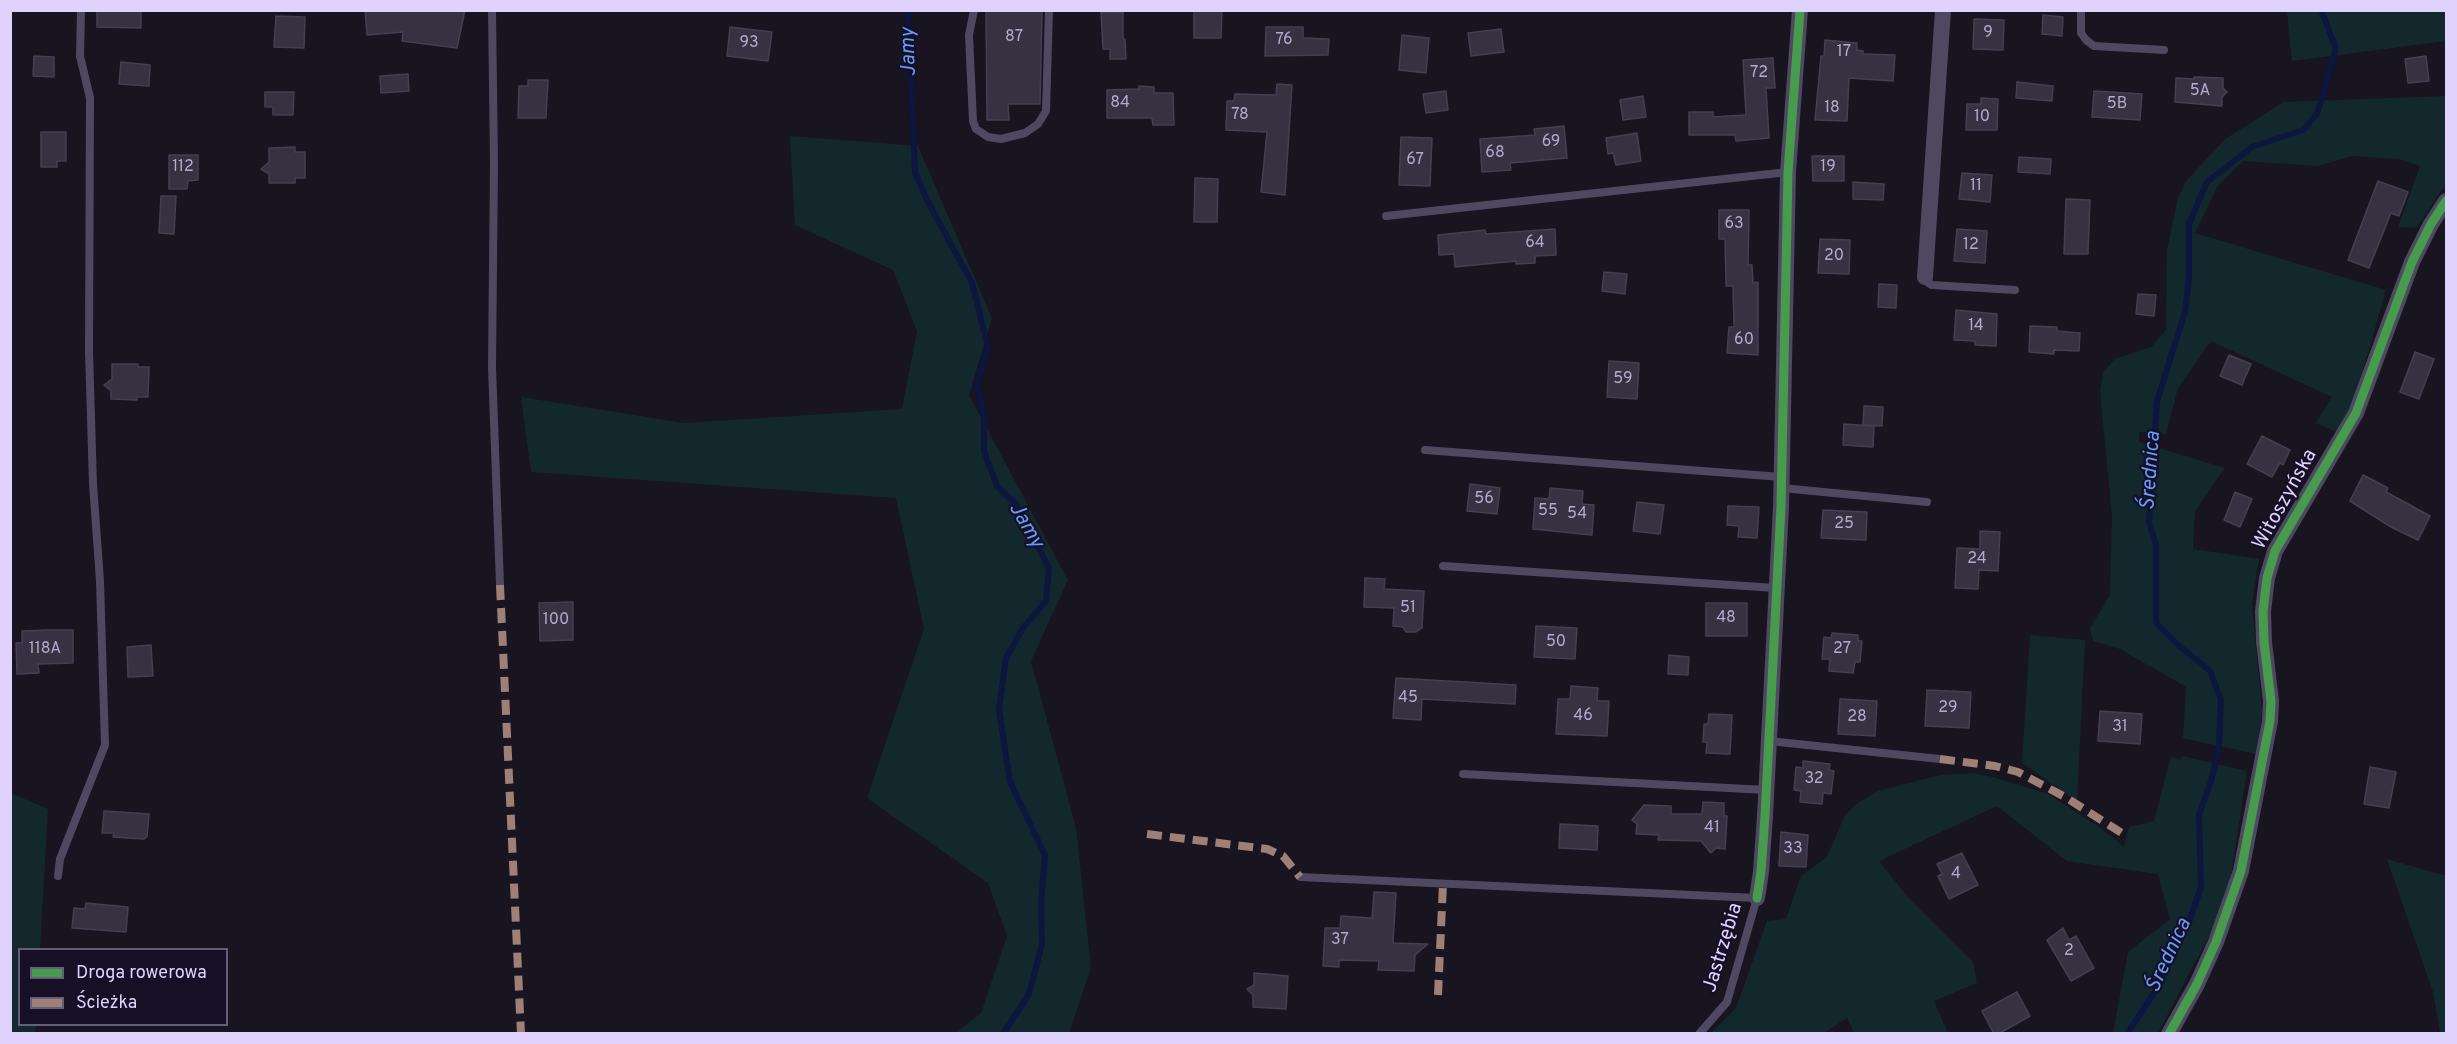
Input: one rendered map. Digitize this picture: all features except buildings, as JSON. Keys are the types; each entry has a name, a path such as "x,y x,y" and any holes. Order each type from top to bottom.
{"street":[{"path":"1757,898 1761,872 1769,741 1782,482 1788,172 1800,10"},
{"path":"1925,277 1943,10"},
{"name":"Witoszyńska","path":"2169,1034 2197,984 2216,942 2241,871 2270,721 2271,701 2263,611 2267,578 2275,552 2356,412 2412,262 2431,224 2446,201"}],"lane":[{"path":"58,876 60,859 105,745 89,352 90,98 80,56 81,10"},
{"path":"492,10 494,164 492,367 500,585"},
{"path":"974,10 969,34 973,121 976,129 988,137 1001,139 1024,133 1038,124 1046,111 1049,10"},
{"path":"2080,10 2081,33 2094,46 2164,50"},
{"path":"1386,216 1788,172"},
{"path":"1925,277 1932,285 2015,290"},
{"path":"1425,450 1782,482 1927,502"},
{"path":"1443,566 1776,588"},
{"path":"1769,741 1940,759"},
{"path":"1463,774 1766,790"},
{"path":"1300,877 1757,898"},
{"name":"Jastrzębia","path":"1699,1034 1726,1002 1757,898"}],"green space":[{"path":"2287,11 2446,11 2446,41 2292,61"},
{"path":"2446,96 2446,186 2416,228 2398,227 2420,166 2399,159 2352,156 2318,166 2243,161 2217,187 2195,233 2386,290 2354,402 2336,432 2316,423 2332,397 2211,341 2178,388 2166,434 2139,432 2139,442 2225,468 2195,511 2193,549 2259,559 2252,604 2262,711 2256,754 2183,738 2186,687 2120,649 2093,641 2090,628 2110,595 2112,517 2100,391 2103,373 2115,359 2151,347 2166,330 2167,250 2178,198 2187,180 2225,139 2284,102"},
{"path":"790,136 918,146 992,318 969,395 1068,580 1031,661 1076,828 1091,968 1069,1033 955,1033 981,1013 1007,936 988,883 867,798 924,629 896,498 531,472 521,397 684,423 902,409 917,331 893,270 795,225"},
{"path":"2030,635 2085,640 2077,801 2022,763"},
{"path":"2171,756 2181,761 2182,756 2247,771 2227,902 2158,1033 2113,1033 2128,952 2170,919 2158,874 2067,861 1997,806 1879,861 1906,895 1973,962 1977,983 1934,1001 1948,1033 1854,1033 1847,1018 1824,1033 1710,1034 1736,1008 1767,921 1786,919 1801,876 1827,857 1844,817 1856,804 1878,791 1941,775 1972,773 2048,794 2102,829 2124,847 2129,827 2154,821"},
{"path":"11,793 48,809 40,948 18,948 18,1026 36,1026 35,1033 11,1033"},
{"path":"2387,859 2446,876 2446,1033 2440,1033 2433,992"}],"waterway":[{"name":"Jamy","path":"908,10 915,172 927,200 972,283 988,347 977,384 984,418 984,451 997,486 1016,504 1049,568 1046,601 1023,628 1006,658 999,709 1010,782 1045,855 1041,903 1042,944 1029,994 1003,1034"},
{"name":"Średnica","path":"2127,1034 2156,990 2189,922 2201,887 2199,815 2212,778 2219,744 2221,700 2210,671 2156,623 2156,545 2149,522 2157,401 2185,312 2189,278 2189,224 2207,182 2252,147 2303,130 2317,114 2336,48 2321,10"}],"marked path":[{"path":"500,585 521,1034"},
{"path":"1940,759 1995,766 2018,772 2065,797 2125,835"},
{"path":"1147,834 1267,849 1283,856 1300,877"},
{"path":"1438,995 1443,884"}],"cycle path":[{"path":"1757,898 1765,816 1781,507 1788,172 1800,10"},
{"path":"2169,1034 2197,984 2216,942 2241,871 2270,721 2271,701 2263,611 2267,578 2275,551 2356,413 2412,262 2431,224 2446,201"}]}
